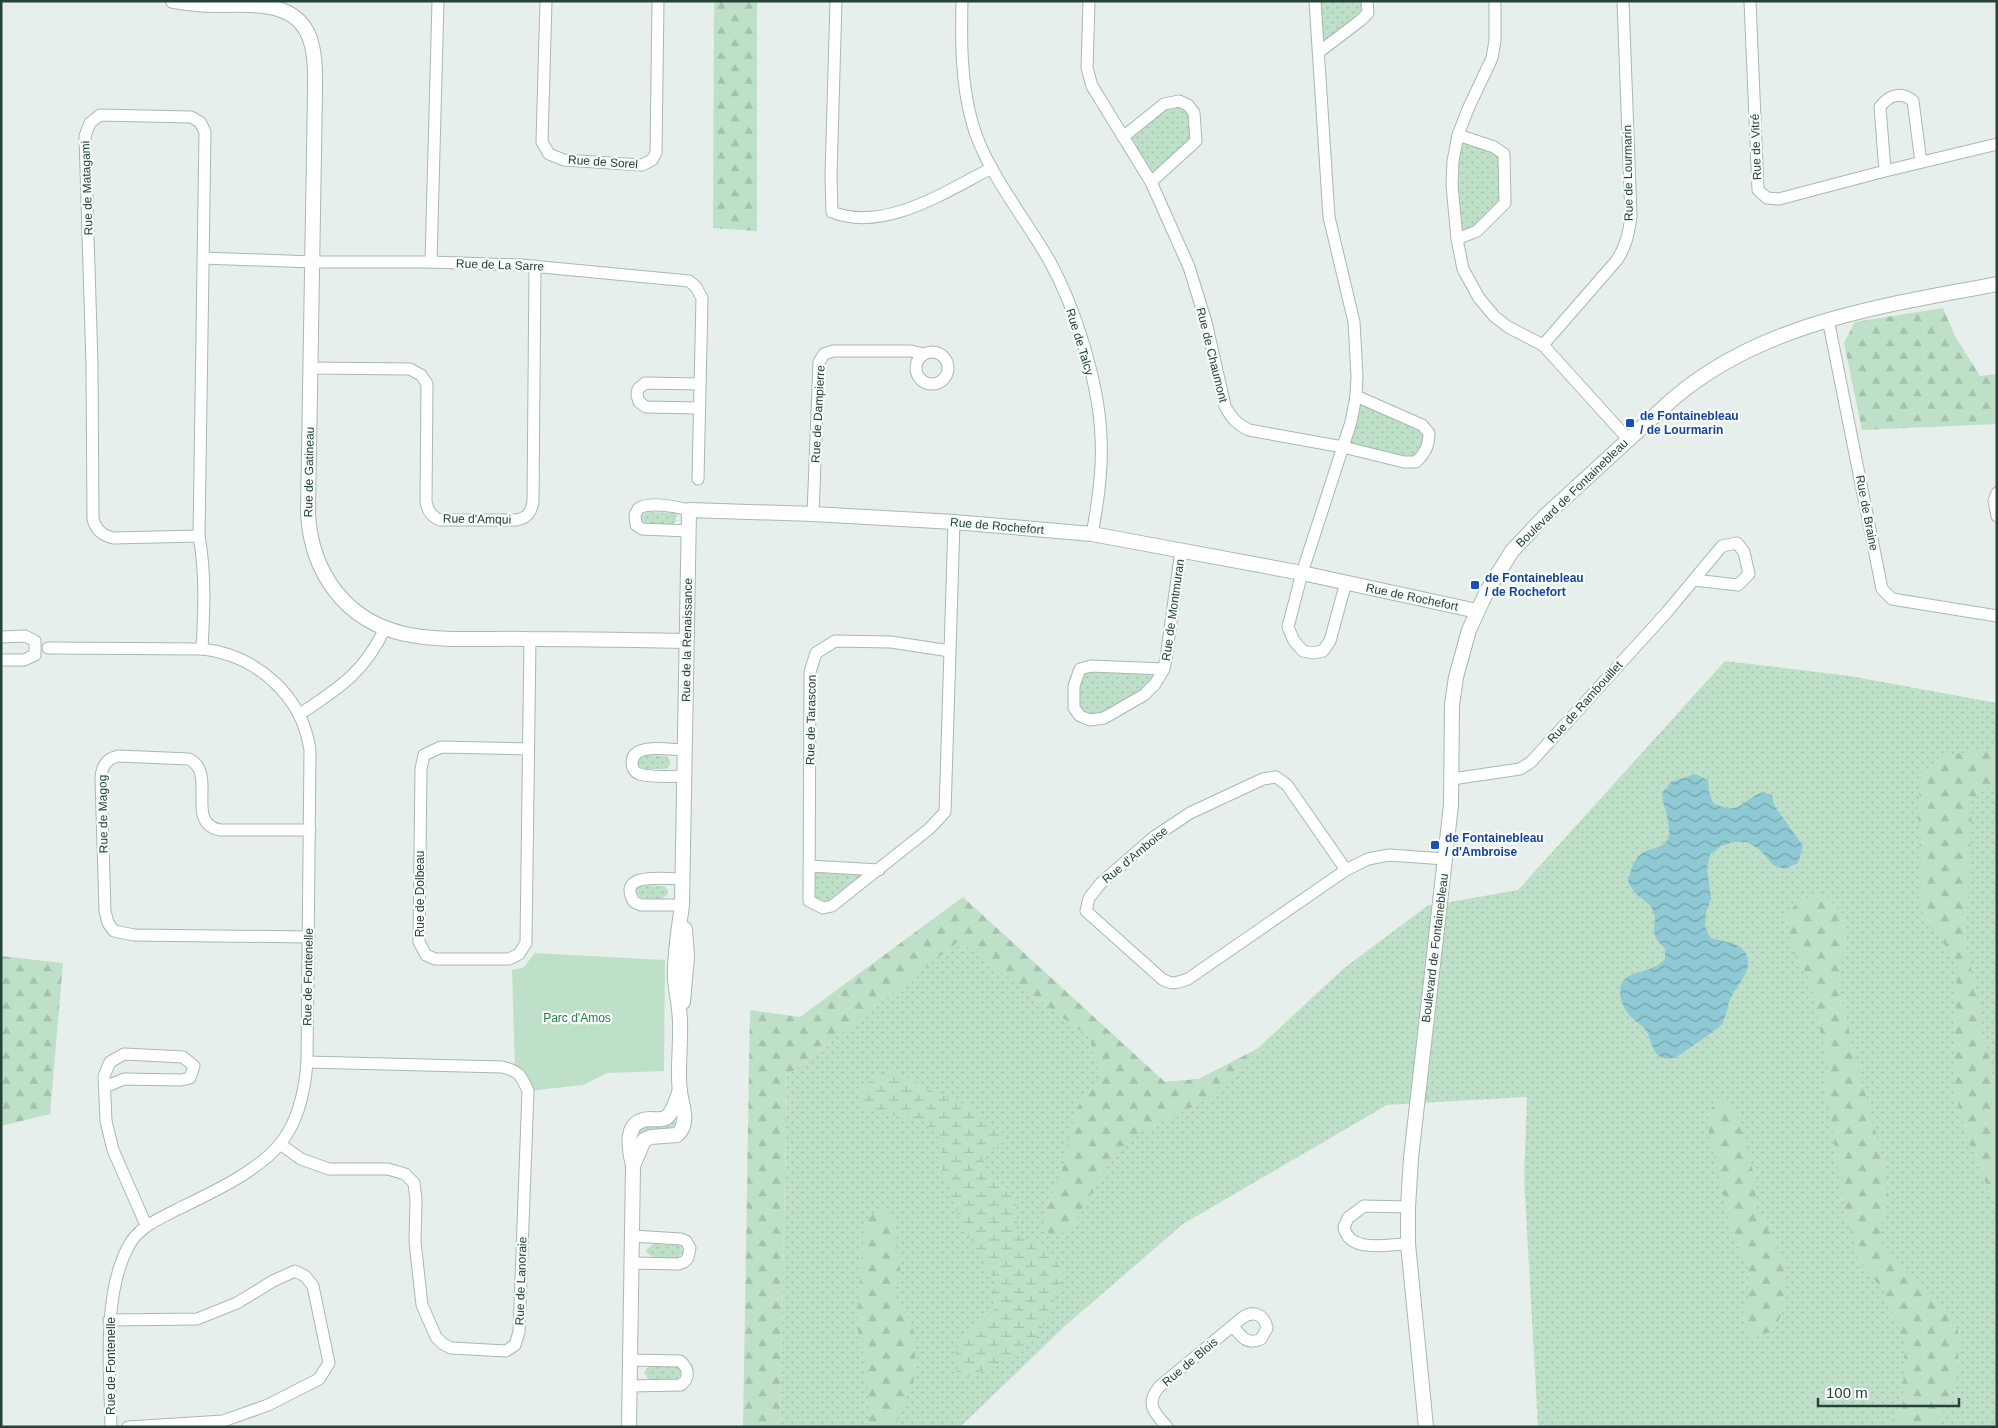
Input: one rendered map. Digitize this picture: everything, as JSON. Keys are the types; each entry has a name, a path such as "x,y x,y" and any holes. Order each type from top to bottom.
{"street":[{"name":"Rue de Gatineau","path":"173,1 203,5 268,3 282,8 298,19 308,34 312,47 315,68 309,530 313,548 322,572 338,595 358,613 385,628 406,634 530,639 686,641"},
{"name":"Rue de Sorel","path":"546,1 542,142 549,154 564,160 642,165 652,160 656,153 658,1"},
{"path":"836,1 831,176 832,212 844,217 859,219 904,212 992,168"},
{"name":"Rue de Talcy","path":"962,1 964,84 971,121 980,148 1049,261 1062,286 1076,321 1091,375 1101,436 1098,494 1092,534"},
{"name":"Rue de Chaumont","path":"1089,1 1087,68 1092,86 1151,182 1189,267 1206,322 1224,406 1230,416 1237,424 1249,430 1343,447 1404,462 1416,462 1423,455 1429,445 1429,434 1422,425 1356,396"},
{"path":"1315,1 1329,217 1354,322 1357,376 1356,396 1343,447 1302,573 1288,626 1294,641 1303,651 1313,654 1323,651 1330,641 1346,582"},
{"path":"1319,52 1362,20 1368,13 1367,1"},
{"path":"1495,1 1495,41 1492,58 1458,135 1453,161 1452,185 1457,239 1463,269 1479,298 1494,316 1508,328 1542,345 1628,439"},
{"name":"Rue de Lourmarin","path":"1542,345 1617,260 1626,246 1631,216 1623,1"},
{"name":"Rue de Vitré","path":"1750,1 1758,190 1767,198 1779,199 1997,144"},
{"path":"431,262 437,3"},
{"path":"1885,171 1880,106 1892,96 1908,96 1913,101 1921,162"},
{"path":"1124,137 1164,104 1179,101 1188,105 1194,112 1196,141 1151,182"},
{"name":"Rue de Matagami","path":"199,536 114,538 101,532 96,527 93,519 92,365 85,136 86,129 94,118 100,116 184,116 191,117 203,126 205,138 199,536 204,565 205,590 202,650"},
{"path":"1457,239 1476,231 1505,203 1504,154 1494,147 1458,135"},
{"name":"Rue de La Sarre","path":"203,258 535,266 689,281 696,287 702,298 698,479"},
{"name":"Rue d'Amqui","path":"310,368 410,369 417,372 427,384 426,495 429,511 440,520 521,519 530,513 533,502 535,266"},
{"name":"Boulevard de Fontainebleau","path":"1426,1427 1408,1244 1408,1207 1412,1149 1445,859 1452,780 1451,728 1453,695 1462,651 1477,611 1512,551 1545,516 1689,385 1720,364 1784,333 1828,319 1997,284"},
{"name":"Rue de Braine","path":"1828,319 1880,582 1884,593 1892,599 1997,616"},
{"name":"Rue de Dampierre","path":"813,514 820,362 824,354 833,351 912,351 923,354"},
{"path":"699,384 645,383 638,389 636,395 639,402 646,408 699,408"},
{"path":"1997,493 1994,501 1997,516"},
{"path":"688,531 642,529 636,526 635,518 636,510 643,506 676,506 689,510"},
{"name":"Rue de Rochefort","path":"689,510 813,514 954,522 1092,534 1302,573 1477,611"},
{"name":"Rue de la Renaissance","path":"633,1166 641,1145 646,1139 674,1136 681,1130 684,1111 680,1090 680,1023 688,957 682,906 689,510"},
{"name":"Rue de Tarascon","path":"950,651 891,642 835,641 816,652 810,672 809,901 823,908 832,906 929,829 945,812 950,651 954,522"},
{"name":"Rue de Rambouillet","path":"1452,780 1520,769 1531,762 1667,612 1722,546 1737,543 1744,552 1749,574 1738,585 1694,580"},
{"name":"Rue de Montmuran","path":"1164,669 1091,666 1080,670 1074,686 1074,708 1080,716 1090,720 1104,718 1144,695 1155,684 1164,669 1181,550"},
{"path":"300,714 350,679 370,655 385,628"},
{"path":"1,637 25,636 35,641 36,648 35,655 24,660 1,660"},
{"name":"Rue de Dolbeau","path":"528,749 441,747 424,755 421,769 419,942 426,955 435,958 509,959 519,954 526,943 530,639"},
{"name":"Rue de Fontenelle","path":"48,648 220,651 254,666 282,690 300,714 310,750 309,937 305,1088 292,1124 280,1144 254,1166 217,1190 146,1225 129,1246 120,1267 109,1320 111,1427"},
{"path":"684,776 640,775 634,769 632,763 634,755 642,750 685,750"},
{"name":"Rue de Magog","path":"309,937 134,935 114,931 108,923 105,911 101,778 103,766 109,759 118,756 189,759 196,763 201,770 203,816 212,828 220,830 310,830"},
{"name":"Rue d'Amboise","path":"1346,870 1287,785 1276,777 1263,779 1190,813 1154,837 1101,883 1089,898 1086,911 1162,980 1169,984 1177,984 1188,980 1346,870 1368,859 1389,855 1445,859"},
{"path":"810,866 879,870"},
{"path":"682,906 641,905 634,902 630,893 633,884 640,879 683,879"},
{"path":"105,1087 124,1079 181,1080 190,1078 194,1066 183,1057 124,1054 110,1062 104,1076 106,1122 113,1150 146,1225"},
{"name":"Rue de Lanoraie","path":"280,1144 301,1159 328,1169 380,1168 405,1174 414,1183 416,1200 415,1242 422,1305 436,1337 442,1344 452,1348 506,1351 515,1345 519,1332 528,1091 523,1078 515,1070 502,1067 307,1062"},
{"name":"Rue de la Renaissance","path":"630,1427 633,1166 628,1144 632,1128 640,1121 662,1119 668,1116 680,1090"},
{"path":"1408,1207 1364,1206 1348,1218 1344,1227 1346,1234 1351,1240 1360,1245 1408,1244"},
{"path":"632,1236 681,1238 686,1241 690,1252 688,1258 680,1264 632,1263"},
{"path":"109,1320 197,1319 237,1303 273,1281 295,1271 305,1276 313,1286 329,1363 319,1379 268,1405 223,1421 128,1427"},
{"name":"Rue de Blois","path":"1167,1427 1153,1409 1153,1398 1157,1390 1233,1326"},
{"path":"630,1386 681,1385 686,1381 687,1374 685,1365 680,1361 631,1360"}],"green space":[{"path":"714,1 757,1 757,231 713,228"},
{"path":"1315,1 1367,1 1368,13 1319,52"},
{"path":"1164,104 1188,105 1196,141 1151,182 1123,137"},
{"path":"1458,135 1504,154 1505,203 1477,231 1457,239 1452,185"},
{"path":"1943,308 1955,336 1980,376 1997,374 1997,424 1862,430 1844,343 1855,322"},
{"path":"1356,396 1429,433 1416,462 1343,447"},
{"path":"648,512 675,513 678,517 676,517 676,520 678,520 672,524 645,523 641,516"},
{"path":"1725,661 1850,676 1997,703 1997,1427 1538,1427 1524,1177 1527,1097 1387,1105 1183,1224 1065,1326 960,1427 780,1427 787,1076 959,940 1089,1037 1102,1078 1165,1082 1199,1079 1257,1049 1343,969 1427,906 1518,890"},
{"path":"1080,669 1164,669 1155,684 1103,718 1080,716 1074,695"},
{"path":"1992,750 1997,752 1997,781 1972,799 1966,943 1997,1096 1997,1210 1966,1135 1953,1084 1957,967 1941,938 1923,918 1918,807 1922,773 1943,755"},
{"path":"646,755 666,756 670,760 670,765 666,769 644,769 639,766 638,761"},
{"path":"810,866 879,870 832,906 809,901"},
{"path":"642,885 664,886 668,890 668,894 662,899 641,898 636,893 637,888"},
{"path":"1824,894 1842,913 1846,942 1838,978 1851,1040 1884,1163 1889,1199 1879,1236 1890,1258 1940,1305 1958,1329 1958,1365 1954,1388 1936,1427 1887,1427 1902,1409 1905,1345 1884,1291 1859,1261 1846,1215 1825,1086 1828,1069 1810,979 1790,947 1787,916 1799,900"},
{"path":"963,897 1165,1082 1199,1079 1257,1049 1206,1100 1135,1135 1112,1158 1069,1232 1049,1234 1042,1219 1063,1167 1073,1121 1082,1098 1101,1078 1089,1037 959,941 787,1076 780,1427 743,1427 750,1010 800,1017"},
{"name":"Parc d'Amos","path":"535,953 665,960 664,1071 607,1073 583,1085 528,1091 515,1070 512,970 523,968"},
{"path":"1,956 63,963 50,1114 1,1126"},
{"path":"896,1071 931,1091 974,1108 1006,1136 1004,1143 989,1152 983,1162 985,1174 1006,1187 1014,1196 1019,1236 1043,1247 1064,1271 1049,1316 1034,1339 1020,1351 967,1377 957,1372 956,1352 959,1344 971,1330 994,1311 995,1305 992,1299 995,1281 961,1224 942,1172 940,1134 920,1120 876,1112 863,1107 860,1095 867,1084 878,1075"},
{"path":"1721,1100 1736,1112 1754,1175 1757,1210 1774,1240 1786,1270 1782,1312 1774,1332 1752,1336 1741,1317 1748,1302 1748,1267 1733,1235 1709,1136 1708,1111"},
{"path":"674,1120 677,1123 670,1130 639,1136 636,1134 643,1128 658,1126"},
{"path":"883,1210 894,1217 900,1270 896,1289 898,1304 905,1311 916,1337 914,1380 894,1427 869,1427 867,1374 857,1326 864,1225 874,1212"},
{"path":"653,1244 677,1244 682,1247 683,1253 677,1258 654,1257 648,1254 646,1250"},
{"path":"652,1366 676,1366 680,1369 681,1375 673,1380 649,1379 644,1373 647,1368"}],"water":[{"path":"1695,774 1708,780 1709,792 1713,803 1722,807 1735,808 1763,792 1772,795 1774,805 1803,846 1798,863 1784,869 1773,865 1761,851 1748,842 1733,842 1721,846 1710,855 1707,868 1711,899 1706,912 1705,927 1711,938 1735,944 1743,949 1748,958 1748,964 1744,977 1730,1000 1721,1025 1675,1058 1664,1058 1655,1052 1648,1033 1628,1014 1621,999 1620,989 1623,981 1634,974 1658,965 1665,959 1665,949 1656,939 1654,931 1655,917 1651,906 1635,893 1628,882 1632,867 1638,857 1668,840 1669,826 1662,793 1671,782"}],"place":[{"name":"de Fontainebleau / de Lourmarin","path":"1630,423"},
{"name":"de Fontainebleau / de Rochefort","path":"1475,585"},
{"name":"de Fontainebleau / d'Ambroise","path":"1435,845"}]}
